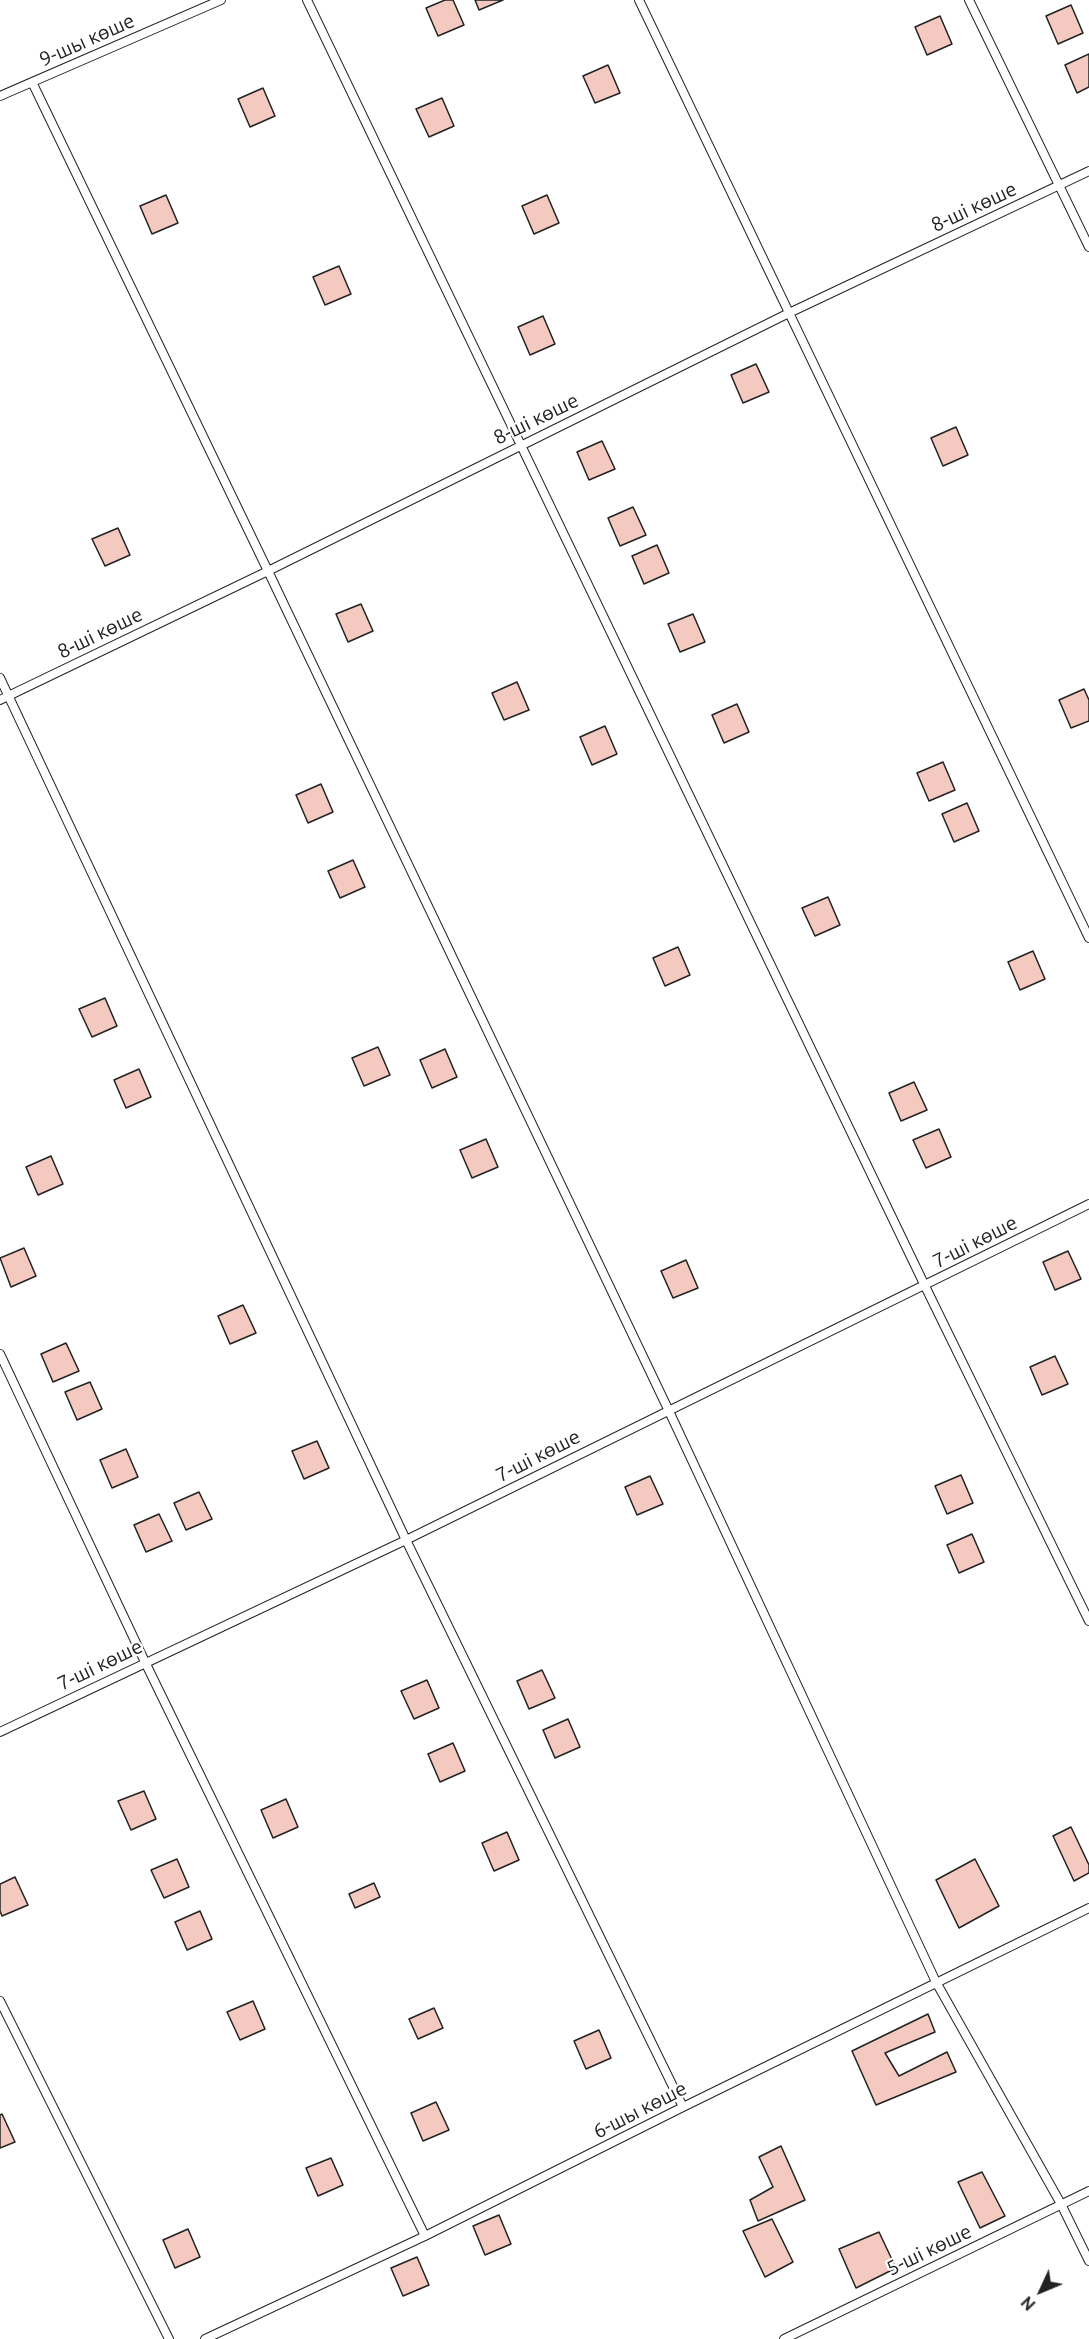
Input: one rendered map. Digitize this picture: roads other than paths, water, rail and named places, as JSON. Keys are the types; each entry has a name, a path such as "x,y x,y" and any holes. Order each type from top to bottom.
{"lane":[{"name":"9-шы көше","path":"0,96 221,0"},
{"path":"307,0 925,1286 1089,1621"},
{"path":"639,0 1089,938"},
{"path":"969,0 1089,247"},
{"path":"32,82 668,1410 936,1982 1061,2204 1089,2261"},
{"name":"8-ші көше","path":"0,700 268,571 789,313 1089,171"},
{"path":"0,678 406,1540 683,2107"},
{"name":"7-ші көше","path":"0,1732 406,1540 1089,1204"},
{"path":"0,1354 145,1662 425,2236"},
{"name":"6-шы көше","path":"205,2339 425,2236 1089,1908"},
{"path":"0,2001 169,2339"},
{"name":"5-ші көше","path":"784,2339 1089,2191"}]}
